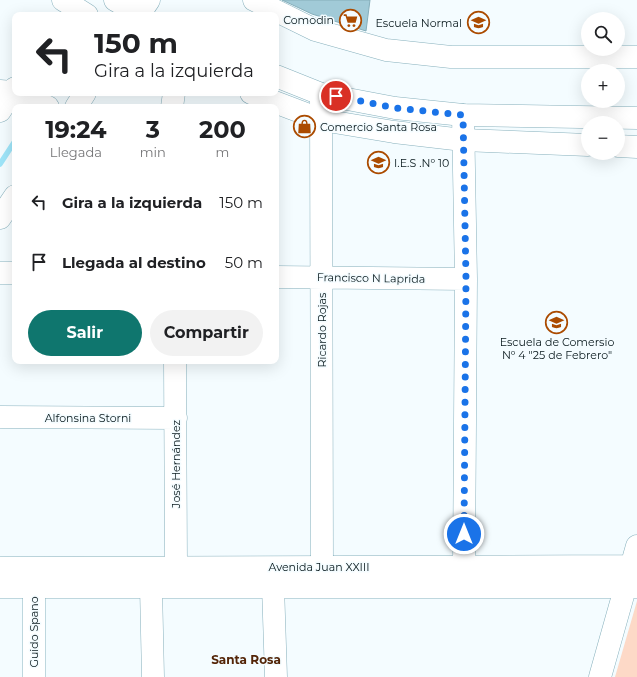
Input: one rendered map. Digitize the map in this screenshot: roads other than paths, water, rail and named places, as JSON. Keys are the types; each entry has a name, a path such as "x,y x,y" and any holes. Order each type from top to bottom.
{"street":[{"path":"115,0 142,11"},
{"path":"254,0 278,12"},
{"path":"279,12 315,30 386,50 451,56 637,57"},
{"path":"279,77 321,94 395,108 463,115 637,118"},
{"path":"0,111 9,90"},
{"name":"Ricardo Rojas","path":"321,94 322,567"},
{"path":"23,96 41,104"},
{"path":"259,96 322,120 394,132 463,140 581,145"},
{"path":"463,115 466,279 464,566"},
{"path":"625,146 637,147"},
{"path":"0,218 12,200"},
{"path":"0,273 12,273"},
{"name":"Francisco N Laprida","path":"279,277 466,279"},
{"name":"José Hernández","path":"175,364 176,567"},
{"name":"Alfonsina Storni","path":"0,417 176,418"},
{"path":"600,677 631,587 635,559"},
{"name":"Avenida Juan XXIII","path":"0,568 464,566 635,559"},
{"name":"Avenida Juan XXIII","path":"0,586 631,587"},
{"name":"Guido Spano","path":"34,586 34,677"},
{"path":"273,586 276,677"},
{"path":"151,587 153,677"}],"waterway":[{"path":"0,164 12,146"}],"place":[{"name":"Comodin","path":"350,20"},
{"name":"Escuela Normal","path":"478,23"},
{"name":"Comercio Santa Rosa","path":"304,127"},
{"name":"I.E.S .Nº 10","path":"378,163"},
{"name":"Escuela de Comersio Nº 4 \"25 de Febrero\"","path":"557,322"}],"district":[{"name":"Santa Rosa","path":"246,659"}]}
